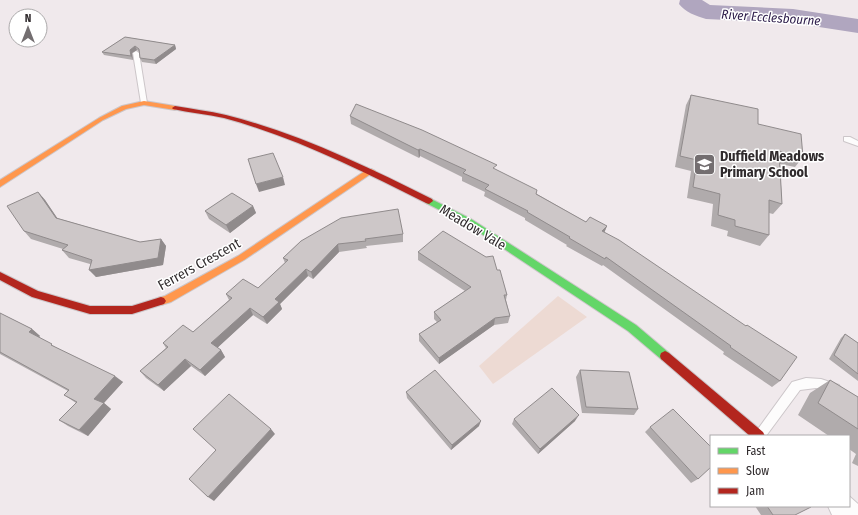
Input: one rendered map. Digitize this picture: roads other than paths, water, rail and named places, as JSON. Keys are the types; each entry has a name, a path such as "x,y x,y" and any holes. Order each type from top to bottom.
{"street":[{"name":"Meadow Vale","path":"144,103 225,117 298,141 372,172 468,221 632,328 758,435"},
{"path":"0,184 101,119 124,107 144,103"},
{"name":"Ferrers Crescent","path":"0,276 35,294 90,310 132,310 168,299 241,258 372,172"},
{"path":"842,507 851,515"}],"lane":[{"path":"136,53 144,103"},
{"path":"847,139 858,144"},
{"path":"760,435 796,386 805,382 816,382 848,395"}],"waterway":[{"name":"River Ecclesbourne","path":"691,0 690,4 706,12 793,16 858,26"}],"place":[{"name":"Duffield Meadows Primary School","path":"705,164"}]}
